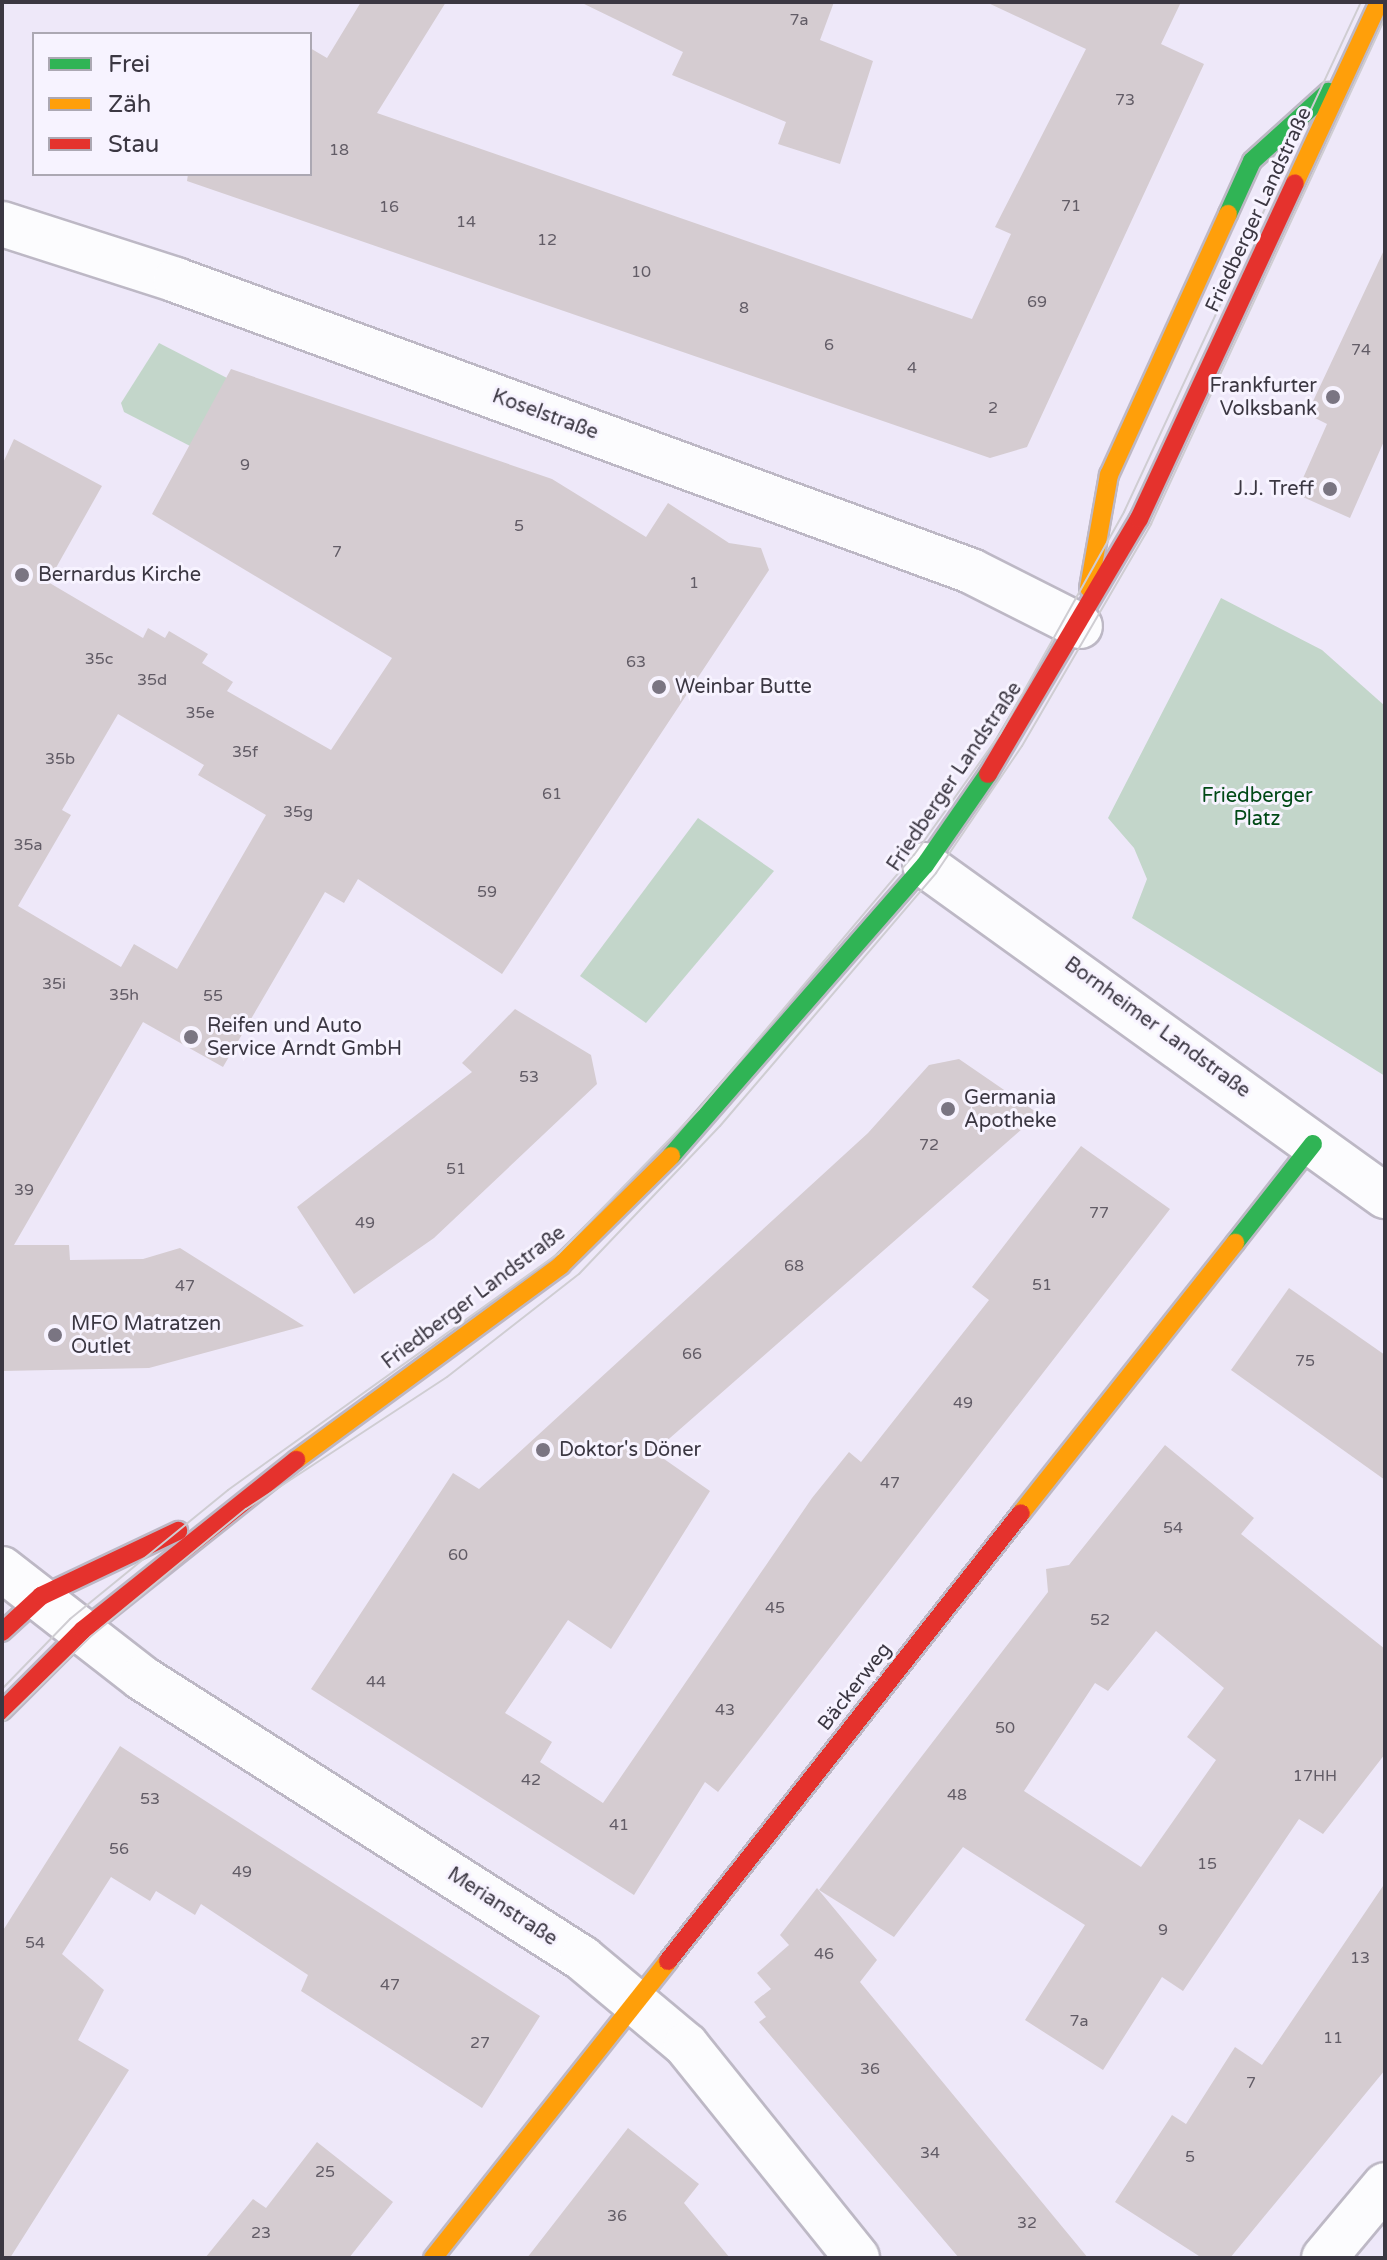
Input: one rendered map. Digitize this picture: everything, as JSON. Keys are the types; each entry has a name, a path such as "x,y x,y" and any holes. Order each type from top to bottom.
{"main road":[{"name":"Friedberger Landstraße","path":"2,1711 83,1630 238,1502 561,1265 697,1130 925,865 1080,626 1139,519 1379,2"},
{"path":"1080,626 1109,475 1252,161 1344,78"},
{"name":"Bäckerweg","path":"433,2258 1313,1144"},
{"name":"Friedberger Landstraße","path":"2,1632 41,1596 238,1502"}],"street":[{"name":"Koselstraße","path":"2,224 176,280 971,571 1080,626"},
{"name":"Bornheimer Landstraße","path":"925,865 1385,1196"},
{"name":"Merianstraße","path":"2,1569 41,1596 142,1678 582,1958 686,2045 857,2258"},
{"path":"1324,2258 1385,2185"}],"green space":[{"path":"159,343 227,378 192,447 124,412 121,403"},
{"name":"Friedberger Platz","path":"1221,598 1322,650 1385,706 1385,1076 1132,918 1147,879 1134,848 1108,818"},
{"path":"698,818 774,871 646,1023 580,976"}],"building":[{"path":"361,2 446,2 377,113 972,319 1011,234 995,227 1086,49 986,2 1181,2 1161,44 1204,64 1027,447 990,458 187,181 188,176 312,176 312,49 327,58"},
{"path":"580,2 834,2 820,40 873,61 840,164 778,144 786,122 672,75 683,52"},
{"path":"1385,248 1385,439 1350,518 1296,494 1327,424 1307,414"},
{"path":"231,369 552,479 646,537 668,503 729,543 761,548 769,570 502,974 358,879 344,903 325,892 223,1067 143,1022 14,1245 69,1245 70,1260 143,1259 180,1248 304,1326 149,1368 2,1371 2,465 14,439 102,486 48,582 143,638 148,628 165,638 169,631 208,654 202,663 233,682 227,691 331,750 392,658 152,514","holes":["118,714 204,765 198,775 266,815 177,969 134,944 121,967 18,906 71,815 62,810"]},
{"path":"515,1009 591,1055 597,1084 434,1238 354,1294 297,1207 472,1072 462,1063"},
{"path":"959,1059 1039,1114 654,1452 710,1491 611,1649 568,1620 505,1713 552,1742 540,1762 603,1803 812,1498 849,1452 861,1462 989,1300 972,1287 1081,1146 1170,1209 718,1792 705,1782 634,1895 311,1689 453,1473 479,1489 868,1133 929,1065"},
{"path":"1289,1288 1385,1355 1385,1480 1231,1370"},
{"path":"1165,1445 1254,1518 1241,1534 1385,1649 1385,1754 1323,1834 1299,1819 1183,1991 1162,1977 1103,2070 1025,2020 1085,1925 963,1847 894,1937 819,1890 1048,1592 1046,1569 1069,1565","holes":["1156,1631 1224,1688 1187,1737 1216,1760 1141,1867 1024,1791 1095,1683 1108,1691"]},
{"path":"120,1746 540,2016 482,2108 301,1991 308,1975 201,1904 195,1915 156,1891 150,1901 111,1877 62,1954 104,1990 78,2040 129,2070 10,2258 2,2258 2,1932"},
{"path":"1385,1883 1385,2070 1230,2258 1202,2258 1115,2202 1172,2115 1186,2124 1235,2047 1262,2065"},
{"path":"817,1888 877,1960 860,1982 1088,2258 959,2258 759,2022 766,2017 754,2002 771,1989 757,1973 789,1945 780,1935"},
{"path":"628,2128 699,2184 684,2203 730,2258 527,2258"},
{"path":"317,2142 393,2202 349,2258 205,2258 253,2199 266,2208"}],"tram line":[{"path":"2,1689 70,1619 228,1490 558,1254 699,1109 914,855 1000,734 1124,512 1361,2"},
{"path":"2,1723 90,1637 246,1509 447,1377 579,1274 720,1126 936,873 1022,746 1151,524 1385,18"}],"traffic: fast":[{"path":"1228,214 1252,161 1328,92"},
{"path":"671,1156 925,865 988,774"},
{"path":"1235,1243 1313,1144"}],"traffic: slow":[{"path":"1295,183 1379,2"},
{"path":"1089,588 1109,475 1228,214"},
{"path":"296,1460 561,1265 671,1156"},
{"path":"1021,1513 1235,1243"},
{"path":"433,2258 668,1961"}],"traffic: jam":[{"path":"988,774 1139,519 1295,183"},
{"path":"2,1711 83,1630 296,1460"},
{"path":"668,1961 1021,1513"},
{"path":"2,1632 41,1596 178,1531"}],"place":[{"name":"Frankfurter Volksbank","path":"1333,397"},
{"name":"J.J. Treff","path":"1330,489"},
{"name":"Bernardus Kirche","path":"22,575"},
{"name":"Weinbar Butte","path":"659,687"},
{"name":"Reifen und Auto Service Arndt GmbH","path":"191,1037"},
{"name":"Germania Apotheke","path":"948,1109"},
{"name":"MFO Matratzen Outlet","path":"55,1335"},
{"name":"Doktor's Döner","path":"543,1450"}]}
